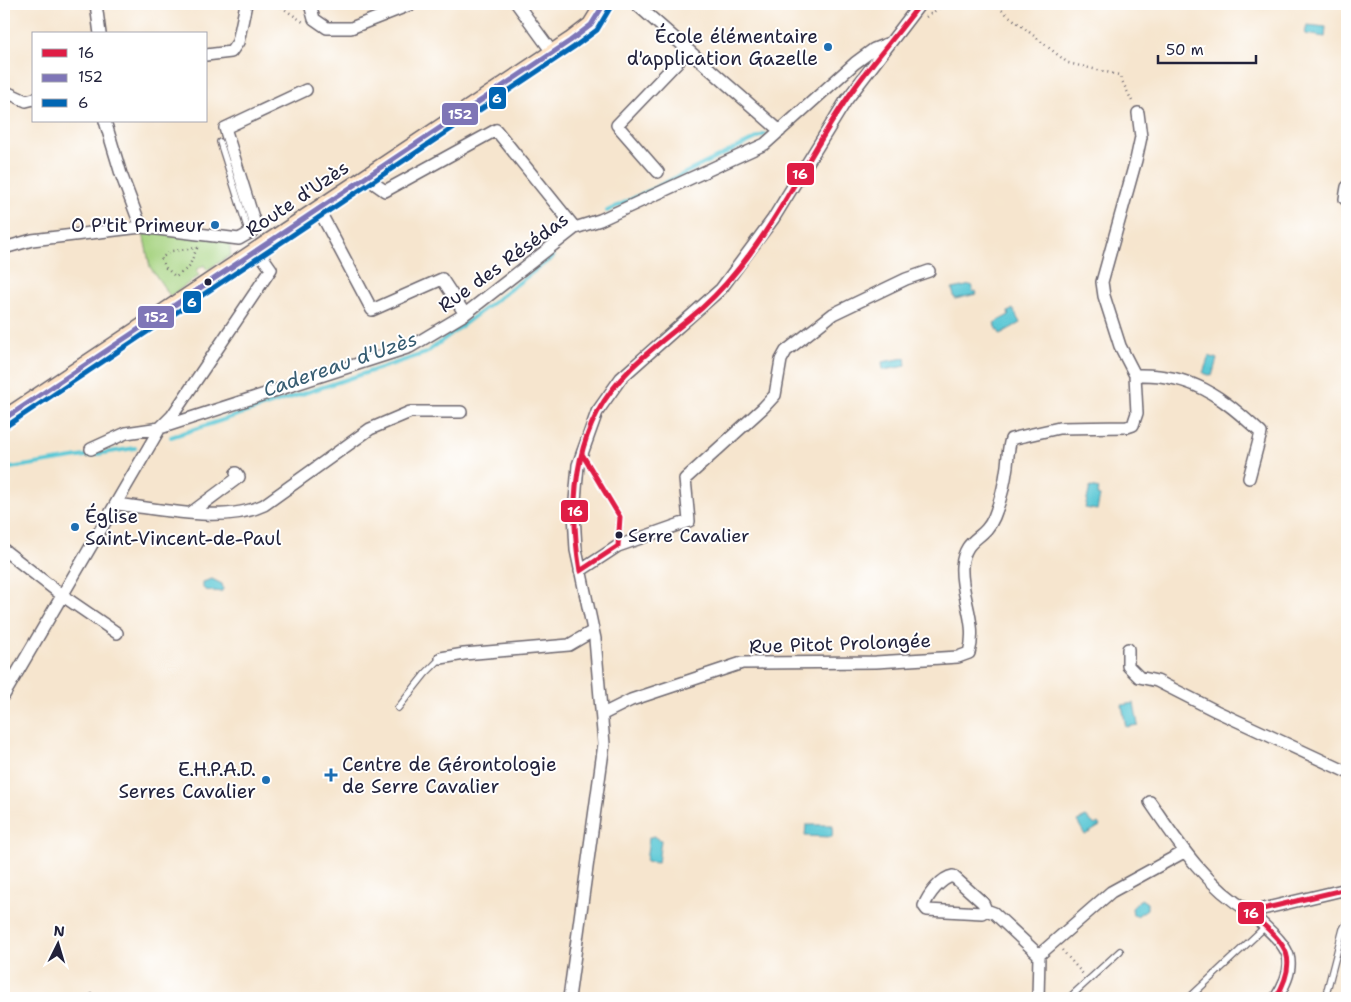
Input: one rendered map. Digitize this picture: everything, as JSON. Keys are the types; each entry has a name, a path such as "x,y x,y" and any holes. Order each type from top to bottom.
{"main road":[{"name":"Route d'Uzès","path":"4,419 256,249 319,210 552,52 590,25 604,4"}],"street":[{"path":"96,4 100,32"},
{"path":"208,55 231,52 235,47 244,21 246,4"},
{"path":"312,5 314,18 327,28 351,28 412,4"},
{"path":"518,4 552,52"},
{"path":"636,4 780,131"},
{"path":"569,998 604,744 603,714 593,632 576,550 574,513 578,465 597,412 621,378 721,289 772,219 844,102 920,4"},
{"name":"Rue des Résédas","path":"91,449 126,433 160,428 410,347 465,314 575,228 600,220 765,144 855,63 874,49 891,43"},
{"path":"658,172 617,125 688,51"},
{"path":"256,249 255,224 225,128 306,90"},
{"path":"4,91 26,101 32,100"},
{"name":"Rue Pitot Prolongée","path":"603,714 631,700 742,663 876,662 958,657 969,653 973,638 962,568 964,554 971,540 985,532 994,517 1007,466 1011,439 1059,428 1133,426 1137,413 1135,375 1120,346 1104,296 1102,282 1141,137 1138,113"},
{"path":"105,122 120,174 141,227"},
{"path":"365,177 385,191 496,130 575,228"},
{"path":"1345,199 1347,187"},
{"path":"319,210 372,310 442,278 465,314"},
{"path":"4,248 32,240 141,227 239,239 256,249 271,270 172,416 160,428 4,695"},
{"path":"239,239 254,230"},
{"path":"580,571 618,546 689,520 685,479 775,395 781,360 786,351 833,314 906,279 929,271"},
{"path":"1135,375 1151,374 1201,385 1242,415 1262,433 1249,478"},
{"path":"117,504 224,515 248,512 264,505 370,429 410,412 461,412"},
{"path":"192,512 239,477 236,473"},
{"path":"4,550 63,596 117,633"},
{"path":"441,658 464,654 569,645 593,632"},
{"path":"1128,649 1128,666 1139,677 1157,681 1216,711 1347,772"},
{"path":"1150,802 1184,852 1229,900 1250,912 1279,941 1291,960 1289,976 1276,998"},
{"path":"1038,998 1039,955 1111,892 1184,852"},
{"path":"986,910 982,913 935,912 927,910 924,906 927,898 948,877 953,876 983,903 986,910 994,913 1039,955"},
{"path":"1250,912 1347,889"}],"lane":[{"path":"220,142 247,227 254,230"},
{"path":"582,454 620,517 618,546"},
{"path":"398,708 425,674 441,658"},
{"path":"1325,998 1343,929 1347,922"},
{"path":"1189,998 1265,927"},
{"path":"1069,998 1120,951"}],"path":[{"path":"277,4 316,30 320,23"},
{"path":"994,4 1068,63 1119,75 1138,113"},
{"path":"197,248 189,267 176,276 166,268 161,258 172,251 197,248 206,247"},
{"path":"1054,942 1088,980"}],"green space":[{"path":"150,232 229,241 231,255 207,270 204,265 196,270 199,276 170,296 150,267 143,233"}],"water":[{"path":"1307,25 1326,27 1325,37 1305,34"},
{"path":"971,285 973,292 976,291 977,294 955,299 952,289"},
{"path":"1013,309 1020,323 1000,334 994,323 1009,315 1008,312"},
{"path":"1209,356 1217,359 1212,376 1203,373"},
{"path":"905,358 906,366 883,370 882,362"},
{"path":"1090,487 1099,489 1097,495 1100,496 1097,510 1085,508"},
{"path":"212,579 222,584 223,589 221,592 205,590 203,588 203,582"},
{"path":"1134,703 1138,725 1126,727 1122,705"},
{"path":"1086,817 1095,825 1098,823 1100,826 1085,835 1077,821"},
{"path":"806,825 833,825 832,837 805,836"},
{"path":"653,836 661,840 658,863 646,862 649,838"},
{"path":"1141,899 1147,903 1147,909 1137,916 1133,915 1132,908"}],"waterway":[{"name":"Cadereau d'Uzès","path":"607,211 765,134"},
{"name":"Cadereau d'Uzès","path":"171,437 426,353 553,257"},
{"name":"Cadereau d'Uzès","path":"4,469 135,448"}],"railway":[{"path":"92,996 96,998"}],"transit line":[{"name":"152","path":"4,419 570,41 591,25 604,4"},
{"name":"16","path":"582,454 620,517 618,546 580,571 575,531 578,470 583,450 589,431 597,413 615,385 626,373 703,307 722,289 739,268 780,209 829,126 851,93 920,4"},
{"name":"6","path":"8,425 574,47 597,30 610,8"},
{"name":"16","path":"1276,998 1284,983 1288,959 1279,941 1250,912 1347,889"}],"place":[{"name":"École élémentaire d'application Gazelle","path":"828,47"},
{"name":"O P'tit Primeur","path":"215,225"},
{"name":"Église Saint-Vincent-de-Paul","path":"75,527"},
{"name":"Serre Cavalier","path":"619,535"},
{"name":"Centre de Gérontologie de Serre Cavalier","path":"331,775"},
{"name":"E.H.P.A.D. Serres Cavalier","path":"266,780"}]}
